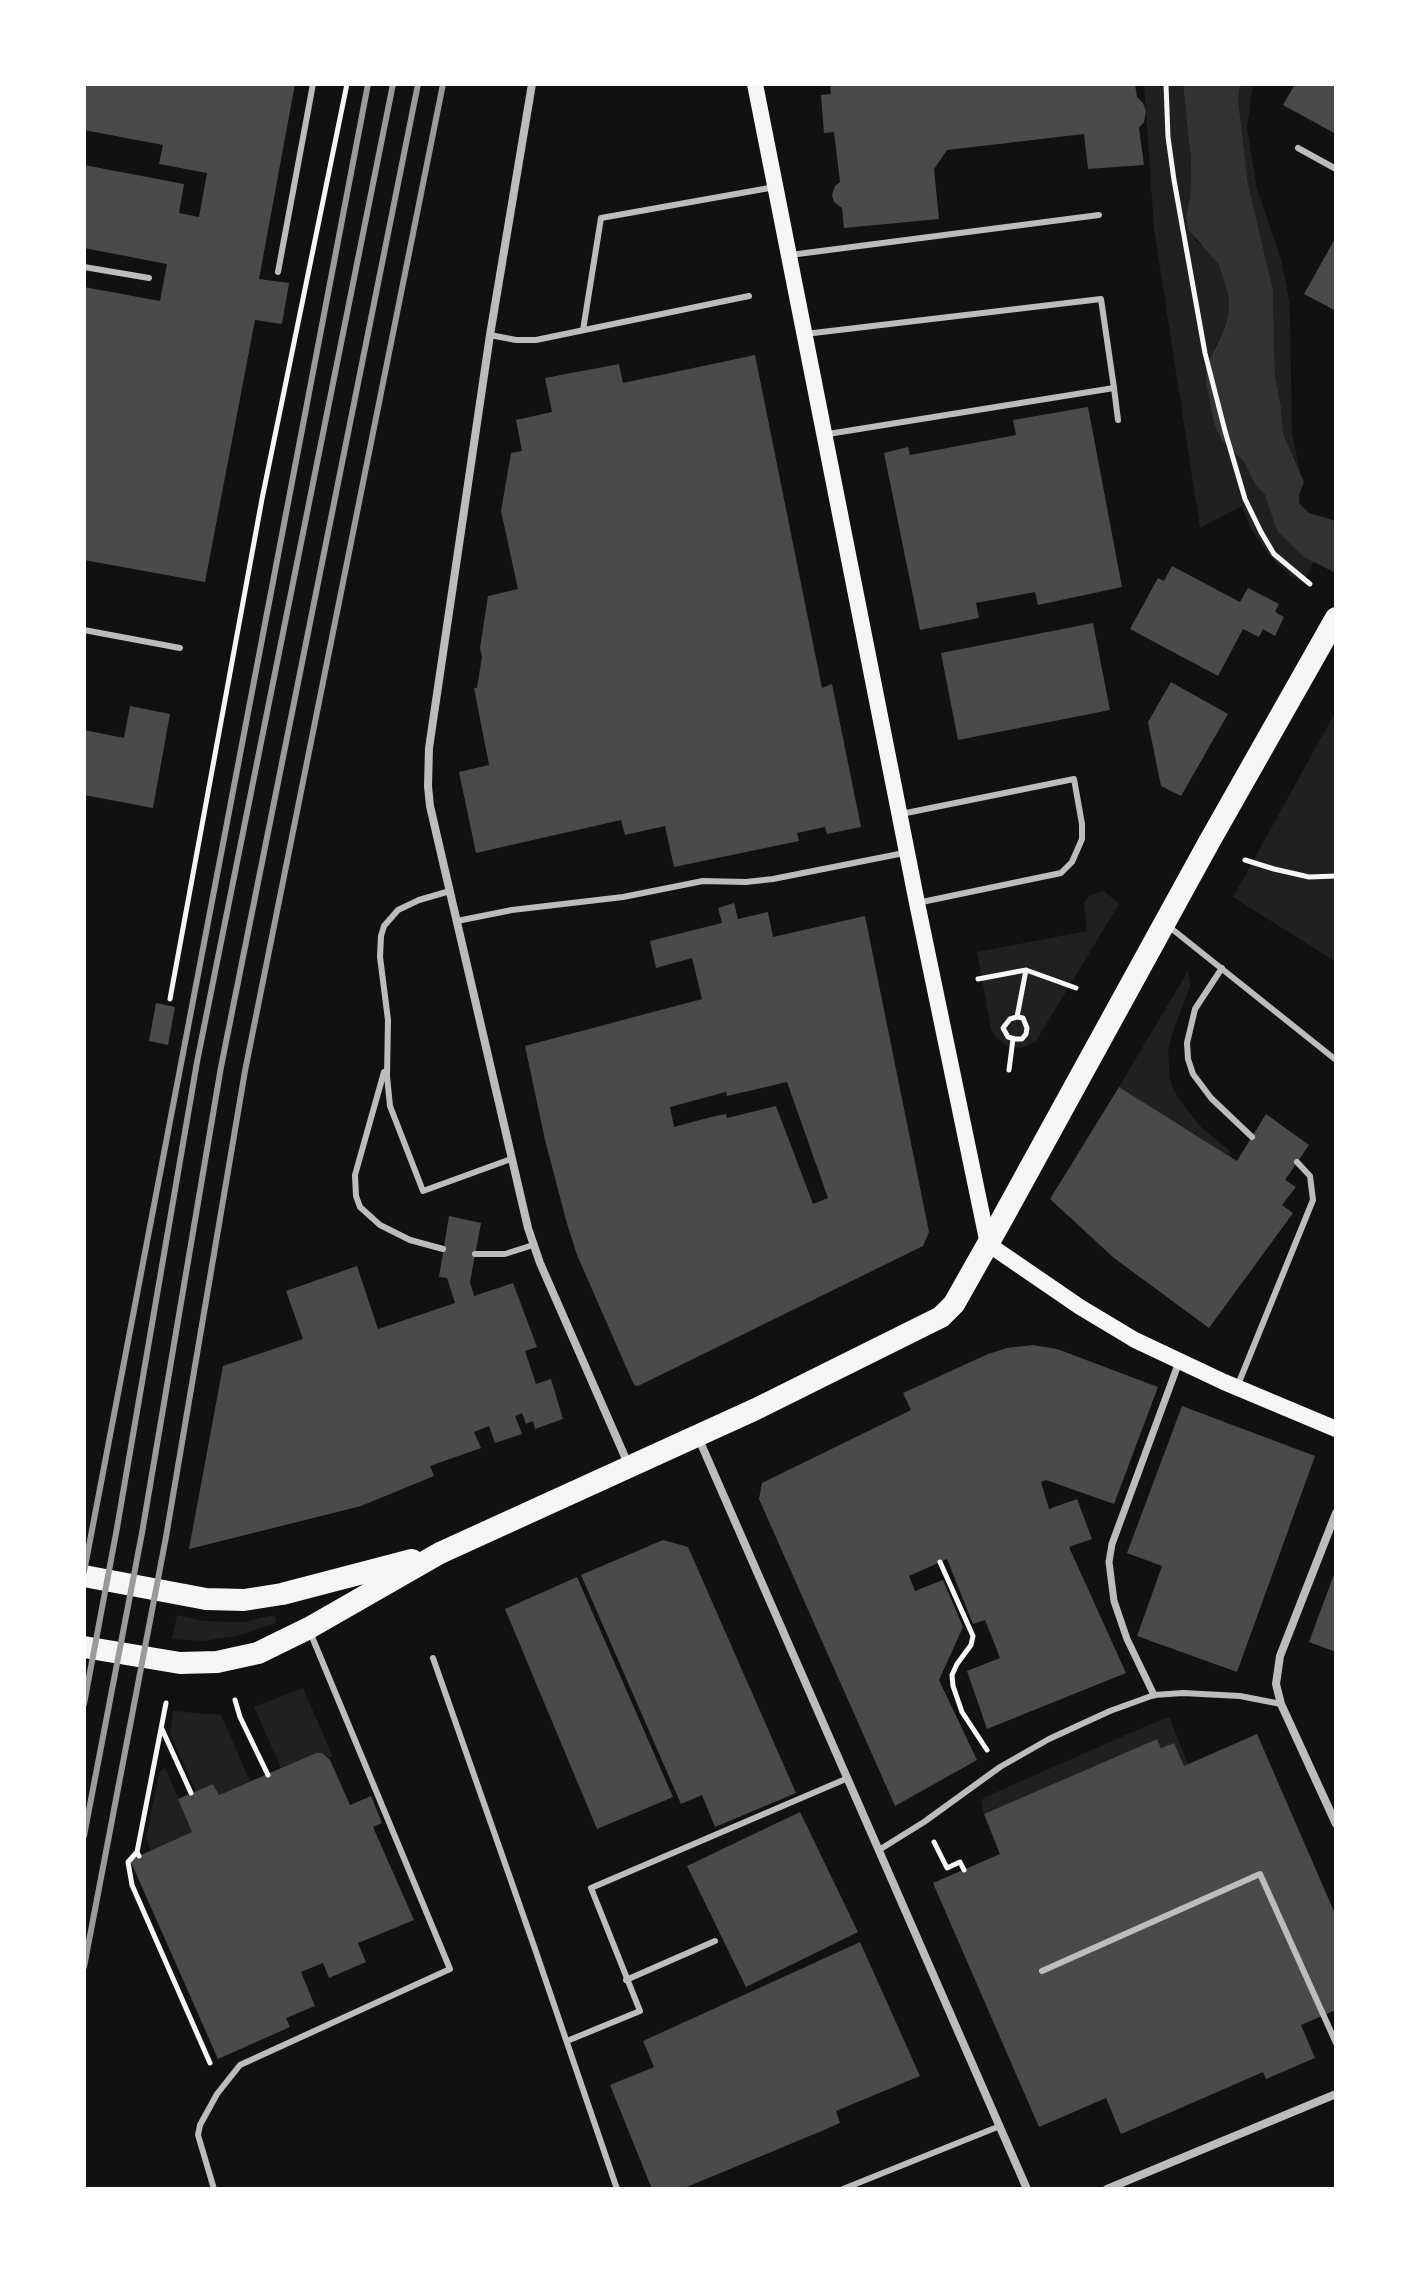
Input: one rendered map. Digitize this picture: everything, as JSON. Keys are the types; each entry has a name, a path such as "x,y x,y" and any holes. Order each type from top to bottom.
{"highway":[{"path":"84,1647 170,1662 207,1663 258,1653 309,1628 440,1553 698,1436 933,1322 954,1304 1336,618"},
{"path":"84,1576 206,1599 244,1600 282,1594 440,1553"}],"main road":[{"path":"755,84 917,903 988,1244 1135,1340 1336,1429"}],"street":[{"path":"532,84 490,335 427,768 430,806 533,1245 630,1466"},
{"path":"1154,1695 1127,1639 1114,1601 1109,1562 1112,1544 1179,1362"},
{"path":"698,1436 1027,2189"},
{"path":"1336,1513 1280,1656 1276,1684 1281,1704 1336,1824"},
{"path":"1107,2189 1336,2094"}],"lane":[{"path":"278,272 313,84"},
{"path":"1298,148 1336,169"},
{"path":"583,330 601,218 775,187"},
{"path":"788,255 1099,215"},
{"path":"84,267 149,278"},
{"path":"490,335 526,341 749,296"},
{"path":"804,334 1101,299 1118,420"},
{"path":"824,434 1114,388"},
{"path":"84,630 180,648"},
{"path":"900,814 1074,779 1083,831 1068,868 1061,873 917,903"},
{"path":"457,921 520,909 623,897 703,881 773,879 907,853"},
{"path":"450,891 407,904 398,910 384,926 379,945 388,1020 387,1092 393,1119 423,1191 511,1159"},
{"path":"1165,923 1336,1060"},
{"path":"1222,968 1195,1009 1187,1043 1188,1059 1193,1074 1211,1098 1252,1137"},
{"path":"387,1060 355,1175 356,1196 360,1207 380,1225 410,1240 443,1249"},
{"path":"1237,1387 1313,1200 1310,1176 1297,1162"},
{"path":"475,1254 505,1254 533,1245"},
{"path":"214,2189 198,2135 200,2125 221,2089 240,2065 450,1969 309,1628"},
{"path":"433,1658 617,2189"},
{"path":"879,1850 1000,1767 1049,1739 1154,1695 1240,1696 1281,1704"},
{"path":"567,2041 640,2011 591,1888 848,1778"},
{"path":"1042,1971 1260,1874 1336,2043"},
{"path":"626,1980 715,1941"},
{"path":"843,2189 1000,2126"}],"path":[{"path":"1166,84 1171,157 1205,353 1225,431 1245,499 1261,532 1274,554 1310,584"},
{"path":"170,999 262,499 347,85"},
{"path":"1245,860 1291,874 1336,876"},
{"path":"1017,1017 1026,970"},
{"path":"978,979 1026,970 1076,988"},
{"path":"1017,1017 1023,1018 1027,1028 1022,1039 1013,1039 1003,1028 1010,1019 1017,1017"},
{"path":"1009,1070 1013,1039"},
{"path":"940,1562 973,1636 971,1645 952,1675 956,1699 974,1733 1000,1767"},
{"path":"235,1700 268,1775"},
{"path":"166,1703 138,1854 128,1862 132,1885 221,2089"},
{"path":"162,1728 191,1793"},
{"path":"935,1843 947,1868 960,1862 964,1870"}],"shaded area":[{"path":"1144,84 1183,84 1195,240 1209,251 1219,265 1229,298 1225,327 1214,348 1256,485 1265,495 1277,531 1304,557 1314,561 1303,583 1289,575 1269,555 1251,529 1242,506 1200,528 1154,228"},
{"path":"1183,84 1240,84 1238,99 1248,184 1273,290 1275,377 1283,433 1304,482 1299,503 1309,513 1336,521 1336,573 1304,557 1277,531 1265,495 1243,460 1222,441 1214,423 1206,368 1225,327 1229,298 1219,265 1188,229 1186,218 1191,161"},
{"path":"1240,84 1253,84 1247,128 1257,189 1282,262 1290,306 1292,434 1300,471 1283,433 1275,377 1273,290 1248,184 1238,99"},
{"path":"1336,711 1336,962 1233,897"},
{"path":"1104,891 1119,904 1036,1041 1021,1048 1008,1046 997,1039 991,1029 977,952 1087,931 1084,903 1090,895"},
{"path":"1188,971 1190,987 1168,1052 1170,1078 1184,1106 1202,1128 1230,1151 1230,1156 1119,1087"},
{"path":"177,1615 204,1621 243,1622 274,1615 276,1623 237,1636 203,1641 172,1639"},
{"path":"303,1688 333,1757 316,1753 281,1768 254,1707"},
{"path":"173,1711 221,1715 250,1781 219,1795 213,1784 196,1791 170,1734"},
{"path":"1167,1717 1188,1764 1184,1766 1174,1743 1161,1748 1157,1739 984,1814 981,1801 985,1797"},
{"path":"165,1767 192,1832 151,1851 146,1837 159,1773"}],"building":[{"path":"84,84 295,84 259,279 289,283 282,324 255,320 205,582 84,560 84,287 160,301 167,264 84,248 84,165 184,184 179,213 199,217 207,173 159,164 163,145 84,130"},
{"path":"830,84 1135,84 1137,97 1146,111 1139,128 1144,165 1088,169 1084,134 947,150 934,169 939,219 844,228 842,208 834,202 832,195 840,182 834,132 824,133 821,95 831,94"},
{"path":"1295,84 1336,84 1336,134 1283,105"},
{"path":"1336,237 1336,311 1304,294"},
{"path":"755,355 822,688 832,684 861,827 827,834 825,827 797,833 799,841 674,867 665,826 625,835 621,820 476,853 459,772 489,765 474,688 477,688 482,657 480,648 488,596 518,589 501,511 511,453 522,451 516,420 552,412 545,378 619,364 623,383"},
{"path":"1088,407 1122,587 1038,605 1035,592 976,603 979,618 920,630 884,453 908,447 910,455 1016,435 1013,420"},
{"path":"1172,566 1240,602 1248,588 1279,604 1275,612 1284,617 1275,636 1263,629 1259,637 1243,629 1218,676 1130,629 1158,578 1164,581"},
{"path":"1093,623 1110,710 958,740 941,653"},
{"path":"1171,682 1228,714 1181,796 1161,786 1148,722"},
{"path":"130,706 170,714 153,808 84,795 84,730 124,738"},
{"path":"734,903 738,919 768,912 773,937 865,916 929,1232 923,1246 638,1386 634,1385 577,1255 545,1140 525,1046 702,999 692,958 656,968 650,941 722,923 718,908","holes":["787,1082 828,1198 813,1204 776,1106 674,1127 670,1107 726,1092 727,1096"]},
{"path":"156,1003 175,1007 168,1045 149,1041"},
{"path":"1119,1087 1237,1161 1266,1114 1309,1145 1285,1180 1296,1187 1282,1205 1293,1213 1209,1328 1114,1258 1050,1199"},
{"path":"449,1216 481,1223 470,1282 474,1296 513,1283 537,1347 525,1351 536,1384 551,1379 563,1419 535,1429 533,1421 526,1424 522,1413 515,1416 522,1434 495,1443 489,1426 474,1432 481,1448 430,1466 434,1476 361,1506 189,1549 223,1366 303,1339 286,1291 357,1266 378,1329 455,1303 447,1278 439,1277"},
{"path":"1033,1345 1057,1349 1158,1387 1114,1504 1046,1480 1041,1482 1049,1509 1077,1499 1092,1539 1069,1547 1126,1673 987,1729 967,1671 1000,1658 985,1620 973,1624 947,1559 909,1576 915,1591 943,1580 963,1627 939,1680 977,1760 895,1806 759,1499 762,1483 911,1410 903,1393 988,1354"},
{"path":"1182,1406 1315,1456 1237,1672 1137,1636 1162,1566 1127,1553"},
{"path":"663,1540 688,1547 796,1793 715,1827 702,1795 681,1804 581,1575"},
{"path":"1336,1569 1336,1652 1309,1642"},
{"path":"577,1577 673,1797 597,1829 505,1609"},
{"path":"1257,1734 1336,1916 1336,2010 1301,2025 1315,2058 1266,2079 1263,2072 1121,2134 1106,2098 1039,2127 933,1883 1000,1854 984,1814 1157,1739 1161,1748 1174,1743 1184,1766"},
{"path":"322,1753 330,1760 350,1805 371,1796 382,1823 373,1827 414,1920 358,1943 366,1962 329,1978 323,1963 301,1972 315,2006 286,2018 290,2027 218,2059 130,1860 192,1832 178,1799 213,1784 219,1795"},
{"path":"800,1812 858,1932 746,1987 687,1866"},
{"path":"860,1942 920,2076 836,2111 840,2123 824,2130 682,2189 652,2189 610,2085 654,2067 643,2041"}],"railway":[{"path":"84,1572 368,84"},
{"path":"84,1704 197,1062 393,84"},
{"path":"84,1836 142,1533 221,1067 418,84"},
{"path":"84,1967 166,1537 245,1071 443,84"}]}
